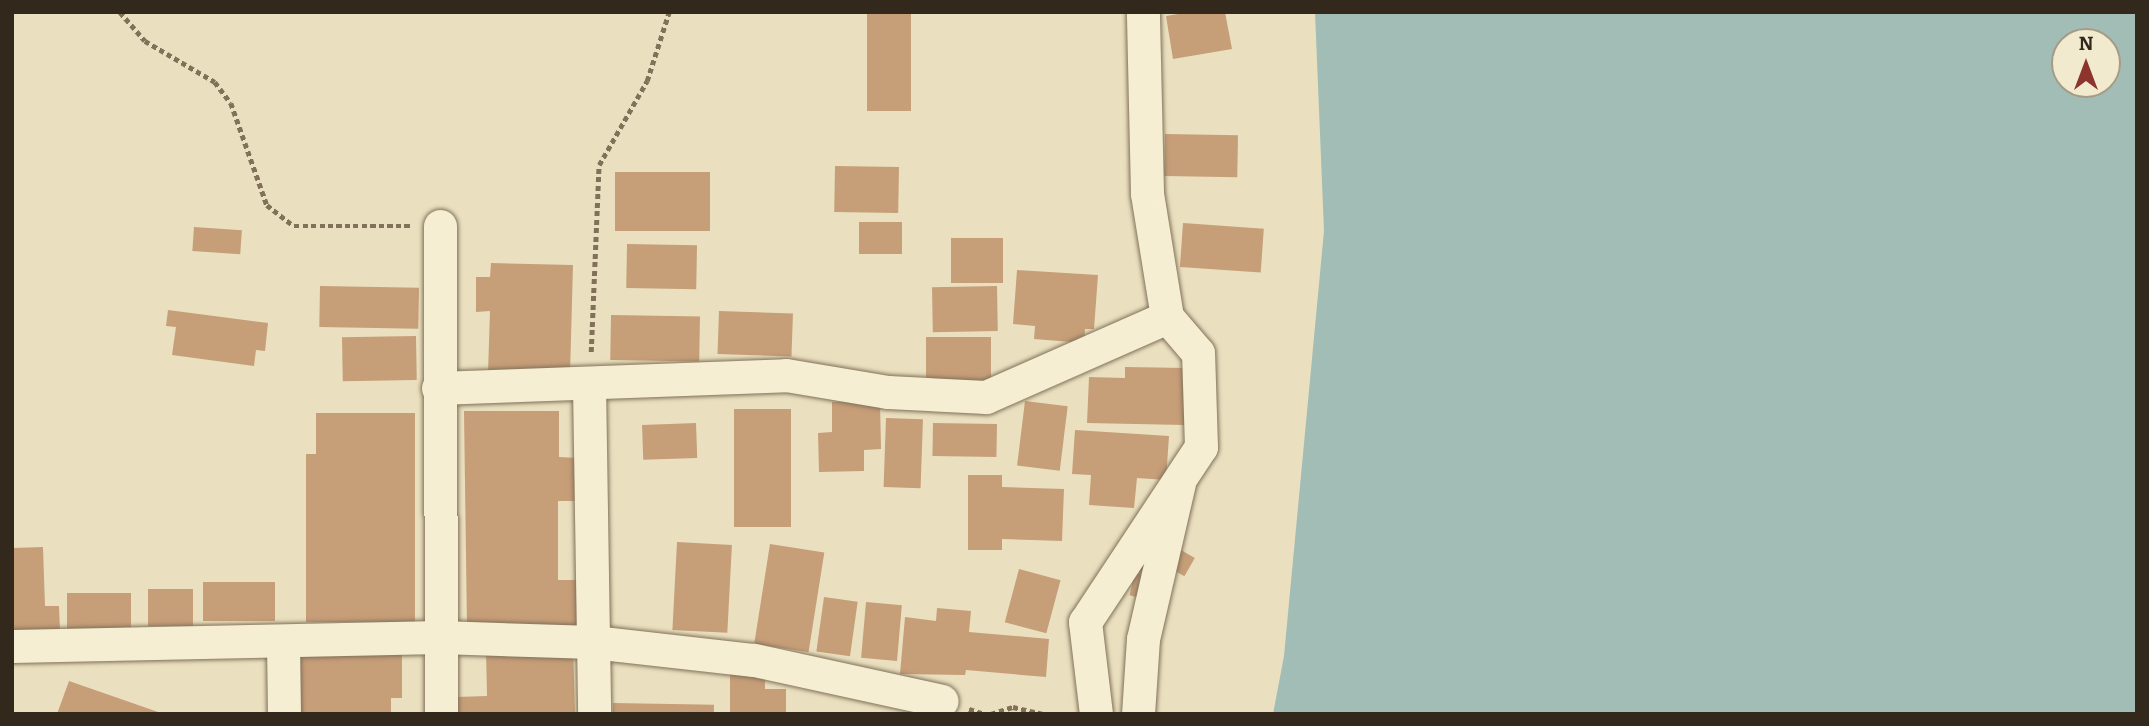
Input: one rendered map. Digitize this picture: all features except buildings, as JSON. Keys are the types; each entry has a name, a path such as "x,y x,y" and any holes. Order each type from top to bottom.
{"street":[{"path":"1096,714 1085,622 1181,472 1201,447 1198,353 1167,317 1147,192 1143,12"},
{"path":"440,226 438,388 441,714"},
{"path":"438,388 786,375 888,392 986,397 1167,317"},
{"path":"589,384 594,714"},
{"path":"1138,714 1143,639 1181,472"},
{"path":"12,646 440,637 593,642 754,660 942,701"},
{"path":"283,642 284,714"}],"path":[{"path":"120,12 145,40 215,82 231,103 267,205 294,226 440,226"},
{"path":"589,384 599,165 647,82 669,12"},
{"path":"991,714 1013,707 1043,714"}],"water":[{"path":"1315,12 2137,12 2137,714 1273,714 1284,656 1324,231"}]}
